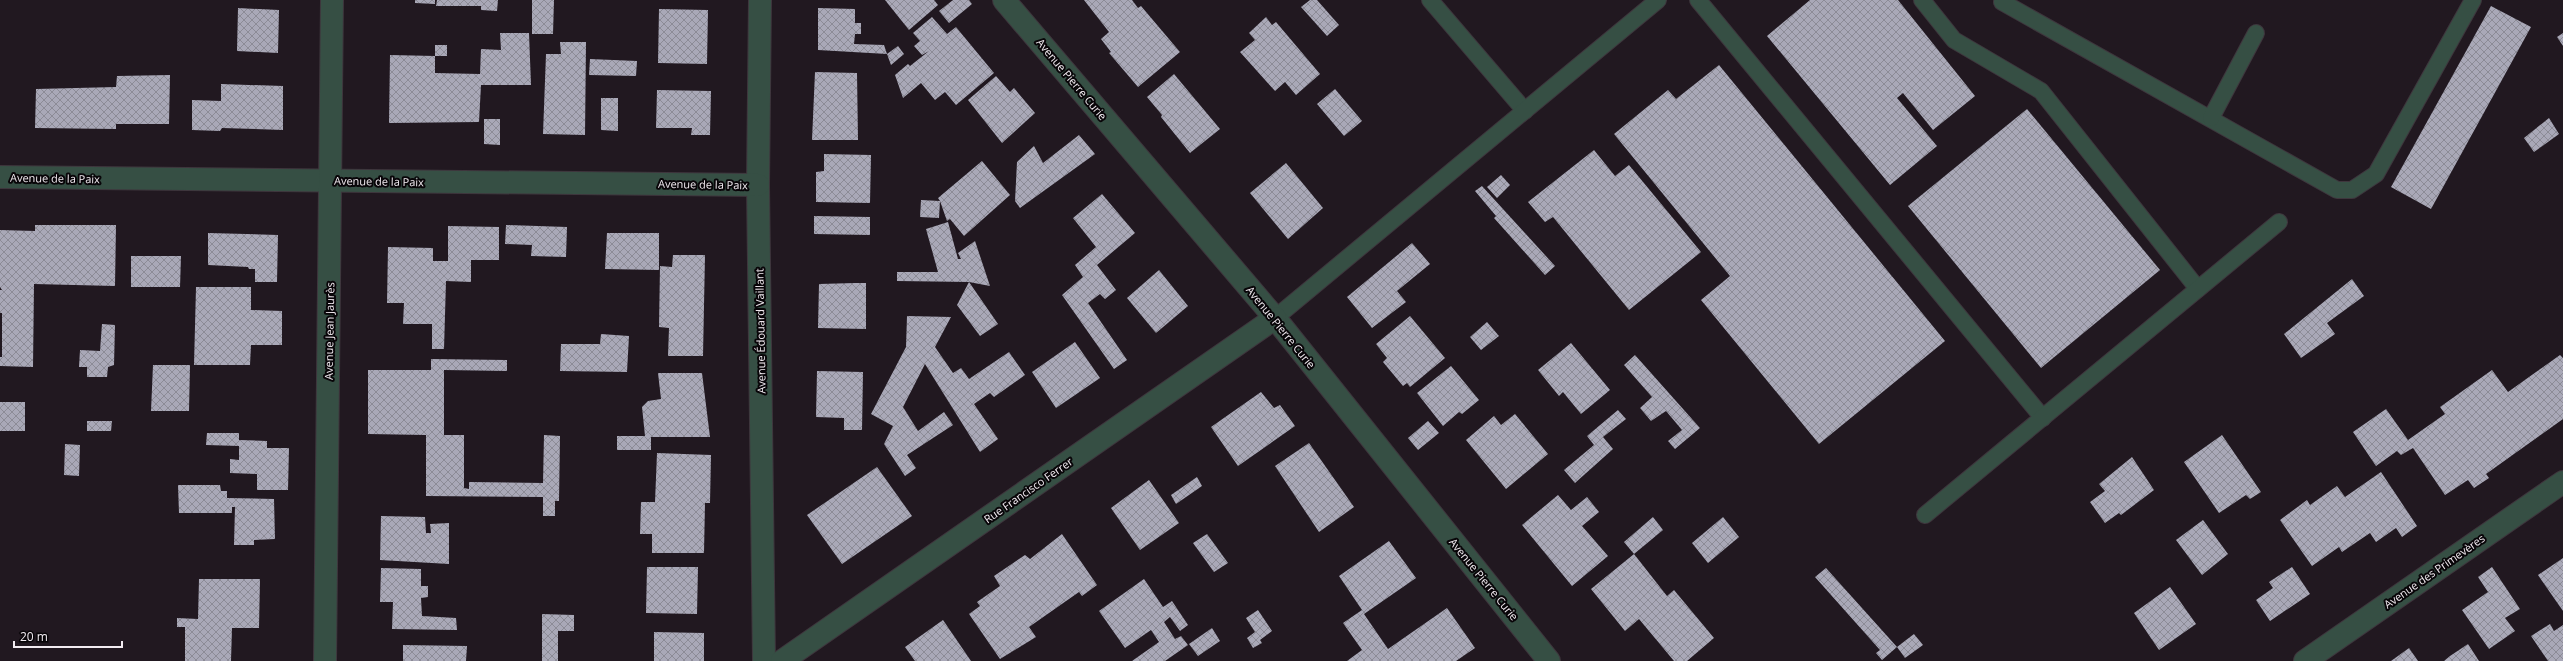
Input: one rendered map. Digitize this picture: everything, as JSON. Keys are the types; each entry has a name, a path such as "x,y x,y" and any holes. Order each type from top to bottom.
{"street":[{"name":"Avenue Jean Jaurès","path":"325,661 332,0"},
{"name":"Avenue Édouard Vaillant","path":"760,0 758,185 764,661"},
{"name":"Avenue Pierre Curie","path":"1004,0 1275,318 1546,660"},
{"name":"Avenue de la Paix","path":"0,177 758,185"},
{"name":"Rue Francisco Ferrer","path":"782,661 1275,318"},
{"name":"Avenue des Primevères","path":"2305,661 2563,482"}],"lane":[{"path":"1430,0 1525,111"},
{"path":"1275,318 1658,0"},
{"path":"1698,0 2043,418"},
{"path":"1922,0 1954,40 2041,91 2198,289"},
{"path":"2002,2 2337,190 2352,190 2376,174 2474,0"},
{"path":"2211,118 2256,33"},
{"path":"1925,516 2279,222"}],"building":[{"path":"415,0 435,0 435,4 415,3"},
{"path":"437,0 498,0 497,11 481,10 481,6 436,6"},
{"path":"532,0 554,0 553,34 532,34"},
{"path":"885,0 934,0 938,5 909,30"},
{"path":"953,0 969,0 972,4 949,23 939,11"},
{"path":"1084,0 1132,0 1138,8 1141,6 1180,52 1138,87 1109,53 1111,52 1101,39 1109,32"},
{"path":"1310,0 1317,0 1339,25 1327,36 1301,7"},
{"path":"1810,0 1898,0 1975,96 1933,130 1903,93 1897,98 1937,146 1890,185 1767,36"},
{"path":"2491,6 2531,27 2431,209 2391,187"},
{"path":"238,8 279,10 278,53 237,51"},
{"path":"818,8 855,9 855,23 861,23 861,34 855,34 854,44 884,45 887,54 818,50"},
{"path":"659,9 708,10 707,64 658,63"},
{"path":"932,17 947,34 956,27 994,73 956,105 945,92 935,100 921,83 903,98 895,75 908,64 910,66 929,51 922,55 914,46 920,41 913,33"},
{"path":"1266,17 1272,25 1276,22 1320,74 1296,95 1285,82 1275,91 1240,52 1255,40 1249,33"},
{"path":"500,33 529,33 531,85 481,85 479,122 389,123 390,55 435,56 435,73 480,74 481,49 501,50"},
{"path":"2563,33 2563,46 2557,37"},
{"path":"560,42 586,42 585,135 543,134 546,54 561,54"},
{"path":"435,45 447,45 447,56 435,56"},
{"path":"898,46 904,54 891,65 887,54"},
{"path":"590,59 637,61 636,76 589,75"},
{"path":"1719,65 1945,341 1819,444 1701,300 1730,276 1614,134 1668,90 1676,99"},
{"path":"815,72 857,73 858,140 812,140"},
{"path":"1174,74 1220,129 1190,153 1147,97"},
{"path":"170,75 169,124 116,124 116,129 35,128 36,89 116,87 117,76"},
{"path":"996,76 1010,92 1014,88 1035,113 1002,143 968,100"},
{"path":"221,84 283,86 283,130 222,128 220,131 192,130 192,100 221,101"},
{"path":"1335,89 1362,121 1344,136 1317,104"},
{"path":"657,90 711,91 710,135 691,135 692,128 656,128"},
{"path":"601,98 618,98 618,131 601,130"},
{"path":"2027,109 2160,270 2041,368 1908,206"},
{"path":"2549,118 2559,134 2534,152 2524,138"},
{"path":"484,119 500,119 500,145 484,144"},
{"path":"1079,135 1095,154 1020,208 1015,201 1017,162 1034,146 1043,163"},
{"path":"1594,150 1615,176 1629,165 1701,252 1629,310 1553,217 1545,222 1528,202"},
{"path":"824,154 871,155 870,203 816,202 816,172 824,171"},
{"path":"982,161 1010,195 964,236 950,219 947,221 938,198"},
{"path":"1286,163 1323,208 1288,239 1250,193"},
{"path":"1501,175 1510,185 1497,198 1487,187"},
{"path":"1482,186 1555,266 1545,275 1494,218 1496,216 1475,191"},
{"path":"1102,194 1135,233 1097,265 1116,290 1105,299 1100,294 1088,303 1127,360 1114,369 1062,295 1083,277 1075,265 1096,247 1073,218"},
{"path":"921,200 940,201 939,218 920,217"},
{"path":"814,216 870,217 870,235 814,234"},
{"path":"948,222 958,259 961,259 958,253 975,241 990,286 969,282 897,281 897,272 938,272 926,229"},
{"path":"35,225 116,225 115,286 34,284 33,367 0,366 0,357 2,357 2,313 0,313 0,290 2,290 0,287 0,230 35,231"},
{"path":"506,225 567,227 566,257 531,256 532,245 505,244"},
{"path":"448,226 499,227 499,260 471,260 471,282 446,281 444,349 432,349 432,324 403,324 404,303 387,303 388,247 433,248 433,261 448,261"},
{"path":"208,233 278,235 277,282 255,282 255,269 249,269 248,267 208,265"},
{"path":"607,233 659,233 659,270 605,269"},
{"path":"1412,243 1430,264 1397,291 1406,302 1372,328 1347,297"},
{"path":"673,255 705,255 703,356 668,356 669,328 659,327 660,266 672,267"},
{"path":"131,256 181,256 180,287 131,287"},
{"path":"1159,270 1188,306 1156,333 1127,298"},
{"path":"2352,279 2364,296 2327,323 2335,334 2301,358 2284,334"},
{"path":"969,282 998,324 980,336 957,305"},
{"path":"866,283 866,329 818,328 819,284"},
{"path":"196,287 251,287 251,310 282,311 282,345 251,345 250,365 194,365"},
{"path":"907,316 951,317 935,347 953,373 961,368 969,379 1009,352 1025,375 994,397 990,393 974,404 998,439 980,452 925,364 903,407 918,431 944,412 953,425 907,455 916,468 905,476 884,444 893,426 871,414 906,347"},
{"path":"1410,316 1445,358 1410,387 1407,383 1403,386 1383,362 1387,358 1376,344"},
{"path":"1487,322 1499,336 1481,350 1470,337"},
{"path":"102,324 115,325 114,365 108,367 107,377 87,377 87,367 79,367 80,350 100,351"},
{"path":"601,334 629,336 627,372 560,371 561,344 600,344"},
{"path":"1075,342 1100,378 1056,408 1032,372"},
{"path":"1571,343 1610,390 1581,414 1563,392 1559,396 1538,370"},
{"path":"1635,355 1700,428 1675,449 1668,441 1682,430 1666,411 1651,421 1640,408 1652,397 1624,365"},
{"path":"2560,355 2563,358 2563,419 2486,474 2489,478 2474,488 2468,480 2445,495 2413,448 2401,455 2397,451 2376,466 2353,432 2386,409 2408,440 2445,414 2440,407 2492,370 2508,392"},
{"path":"431,359 507,360 507,371 444,370 444,435 464,435 464,488 469,489 469,482 543,483 544,435 560,436 559,501 555,501 555,516 543,516 543,497 426,496 426,435 368,434 368,370 431,370"},
{"path":"153,365 190,365 189,411 151,411"},
{"path":"1451,366 1479,400 1462,414 1459,412 1443,426 1417,393"},
{"path":"817,371 863,372 862,430 844,430 844,418 816,417"},
{"path":"658,373 702,373 710,437 651,437 651,450 617,450 617,436 645,436 642,407 648,401 661,399"},
{"path":"1261,392 1274,408 1280,405 1295,426 1238,466 1211,427"},
{"path":"0,402 25,402 25,431 0,431"},
{"path":"1618,410 1626,419 1603,437 1613,449 1575,483 1564,470 1594,445 1587,436"},
{"path":"1515,414 1548,454 1506,489 1466,440 1494,416 1501,425"},
{"path":"87,421 112,421 111,431 87,431"},
{"path":"1428,421 1439,433 1418,450 1408,438"},
{"path":"207,433 239,433 239,440 267,441 267,448 289,448 288,490 257,490 257,474 230,473 230,459 239,460 239,446 206,445"},
{"path":"2222,435 2261,492 2250,499 2246,495 2219,513 2184,462"},
{"path":"1309,443 1354,507 1319,532 1275,466"},
{"path":"65,444 80,445 79,476 64,475"},
{"path":"657,453 711,455 710,503 705,503 704,553 652,553 652,534 640,534 641,502 655,502"},
{"path":"2132,457 2154,490 2121,515 2119,513 2105,523 2090,502 2105,491 2099,484"},
{"path":"877,467 912,516 842,564 807,515"},
{"path":"2381,472 2417,526 2402,537 2396,528 2376,542 2370,533 2342,552 2339,547 2312,566 2280,520 2307,500 2310,505 2337,486 2345,497"},
{"path":"1197,477 1202,486 1176,504 1171,495"},
{"path":"1149,480 1179,523 1140,550 1111,508"},
{"path":"178,485 220,485 221,491 227,491 227,498 274,499 275,539 254,540 254,545 234,545 235,507 232,507 232,513 179,513"},
{"path":"1558,495 1571,510 1587,497 1599,512 1582,526 1608,556 1572,586 1522,525"},
{"path":"381,516 425,517 426,533 431,533 430,524 449,523 449,564 380,560"},
{"path":"1653,517 1663,530 1634,554 1624,542"},
{"path":"1723,517 1739,537 1708,563 1692,543"},
{"path":"2203,520 2228,554 2202,575 2176,540"},
{"path":"1062,534 1097,585 1082,596 1079,592 1029,627 1036,637 1000,659 969,614 980,606 977,602 1000,586 994,576 1025,555 1030,559"},
{"path":"1207,534 1228,563 1214,572 1193,543"},
{"path":"1389,541 1416,578 1364,614 1388,649 1447,608 1475,648 1456,661 1347,661 1362,650 1343,623 1362,610 1339,576"},
{"path":"1634,554 1667,596 1674,590 1714,638 1687,661 1674,661 1639,619 1625,631 1591,589"},
{"path":"2563,558 2563,611 2538,575"},
{"path":"647,567 698,567 697,614 646,613"},
{"path":"2292,567 2310,594 2270,621 2256,600 2273,588 2269,582"},
{"path":"2492,567 2520,609 2505,618 2515,631 2489,649 2462,610 2488,592 2478,577"},
{"path":"381,568 421,569 421,586 428,586 428,597 421,598 422,616 456,618 457,630 392,629 393,602 380,602"},
{"path":"1826,568 1897,647 1882,660 1876,653 1880,650 1815,577"},
{"path":"199,579 260,579 259,628 232,628 231,661 185,661 185,627 177,627 177,618 198,619"},
{"path":"1144,579 1163,607 1172,601 1188,625 1180,631 1170,617 1164,622 1175,639 1181,636 1188,645 1165,661 1132,661 1159,642 1151,630 1125,648 1099,611"},
{"path":"2170,587 2196,624 2159,650 2134,613"},
{"path":"1258,610 1272,631 1260,640 1262,643 1253,648 1247,638 1255,632 1246,618"},
{"path":"542,614 574,615 574,631 558,631 558,661 542,661"},
{"path":"943,620 971,661 915,661 905,647"},
{"path":"2550,624 2554,631 2563,625 2563,661 2548,661 2531,636"},
{"path":"1212,628 1220,641 1198,656 1189,644"},
{"path":"654,632 704,633 704,661 654,661"},
{"path":"1914,634 1923,645 1905,658 1897,647"},
{"path":"2468,644 2479,661 2444,661 2450,656"},
{"path":"403,645 467,646 466,661 403,661"},
{"path":"2409,648 2418,661 2391,661"}]}
